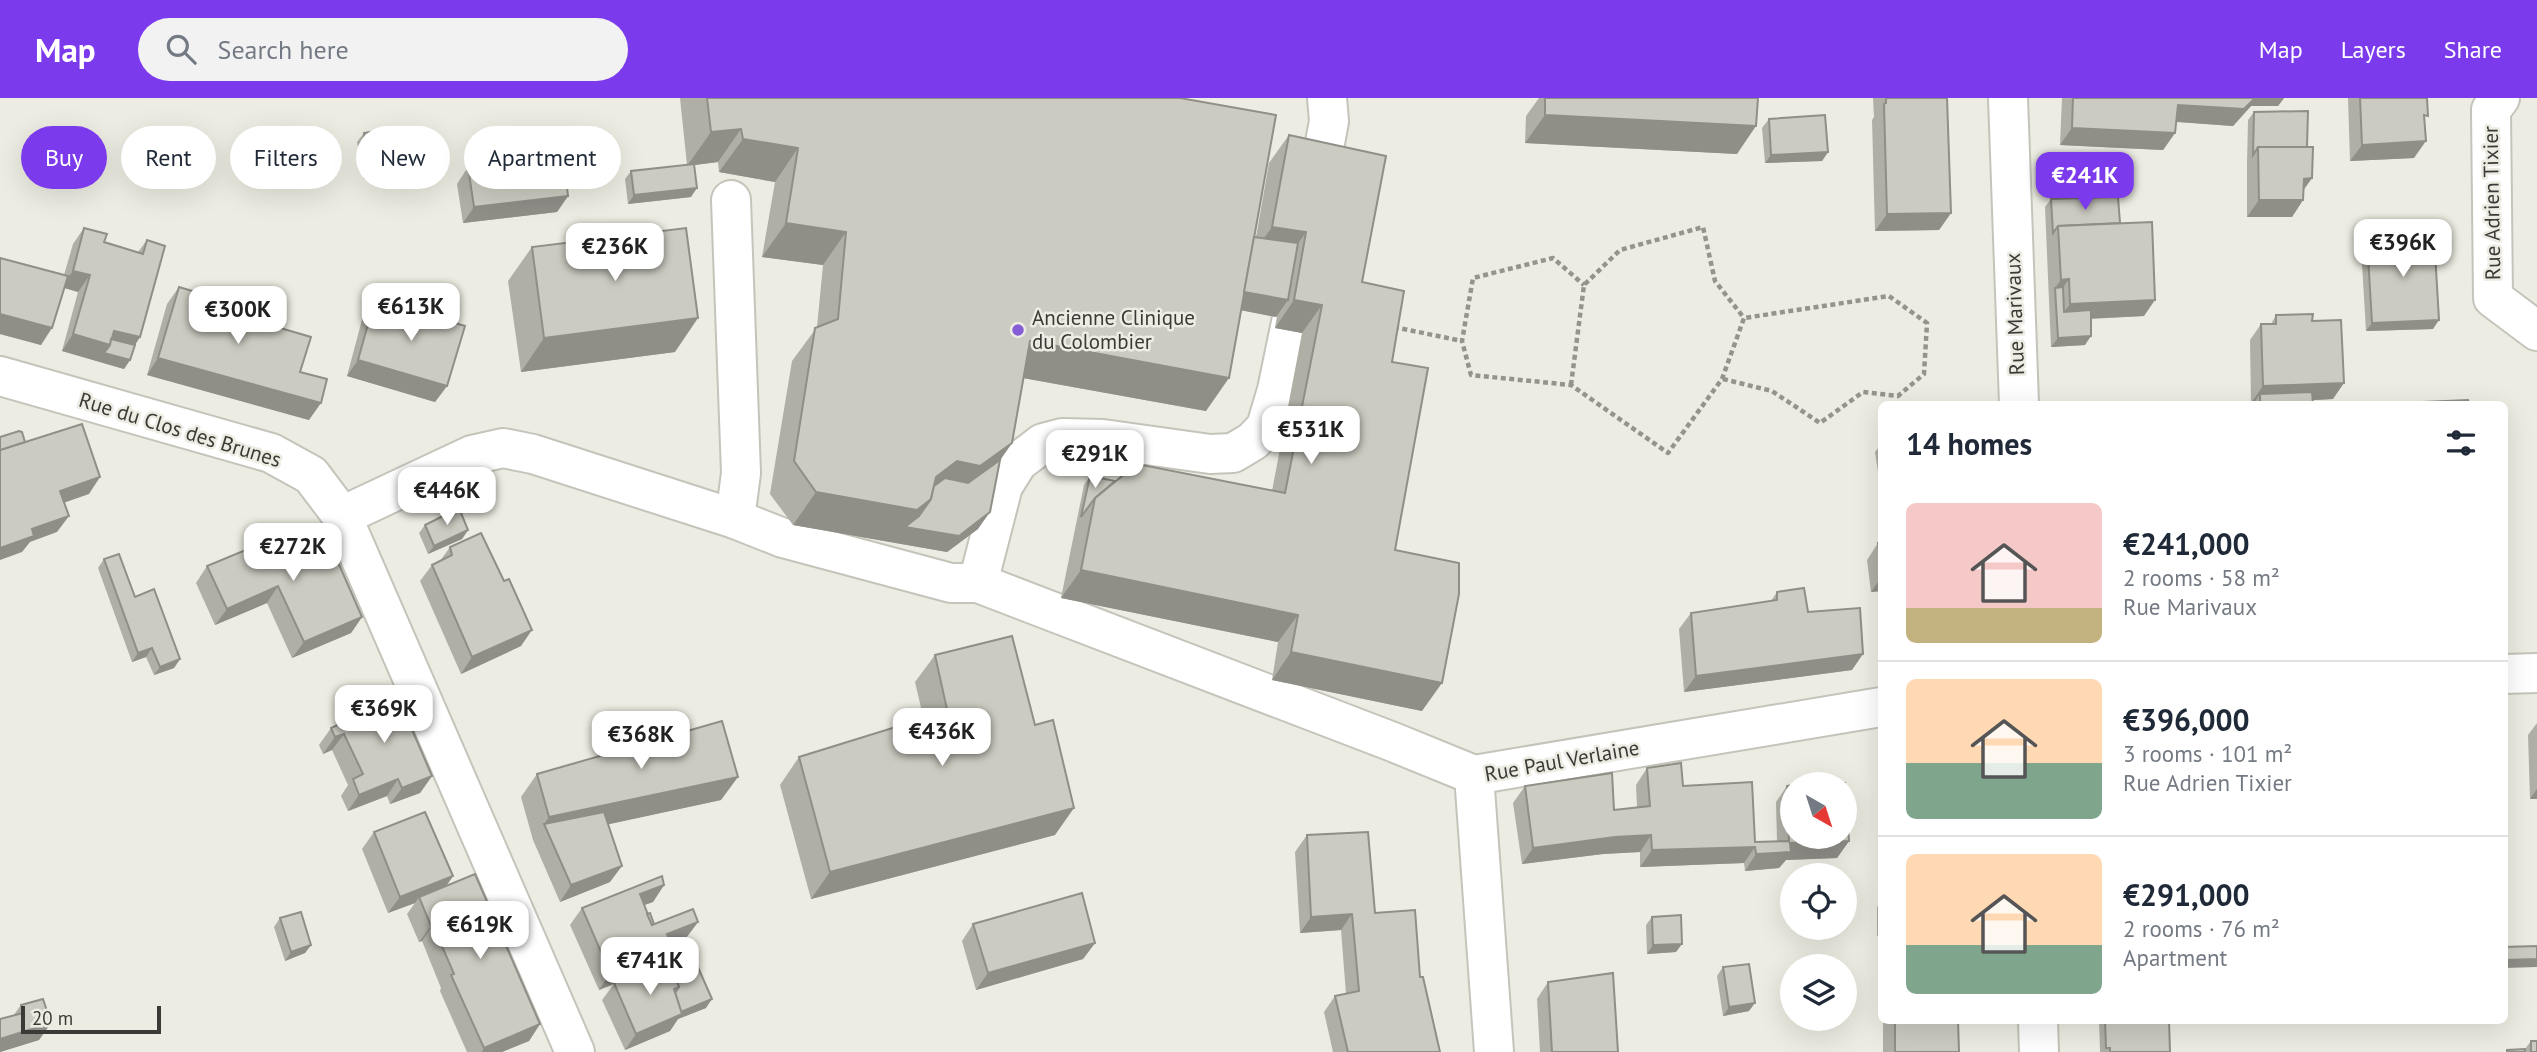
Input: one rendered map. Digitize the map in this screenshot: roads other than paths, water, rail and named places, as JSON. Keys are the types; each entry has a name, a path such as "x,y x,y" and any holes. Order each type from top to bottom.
{"street":[{"path":"978,583 1003,486 1018,462 1043,443 1062,438 1104,439 1210,454 1233,453 1253,441 1266,427 1277,390 1329,121 1326,98"},
{"name":"Rue Marivaux","path":"2008,98 2019,401"},
{"name":"Rue Adrien Tixier","path":"2500,98 2491,110 2493,298 2537,331"},
{"path":"731,200 741,472 735,519"},
{"name":"Rue du Clos des Brunes","path":"0,376 271,453 311,475 342,516 575,1052"},
{"path":"342,516 472,455 503,448 533,454 735,519 783,538 938,580 978,583 1474,775"},
{"path":"2508,674 2537,673"},
{"path":"1394,742 1400,704"},
{"name":"Rue Paul Verlaine","path":"1494,1052 1474,775 1878,708"},
{"path":"2038,1024 2039,1052"}],"place":[{"name":"Ancienne Clinique du Colombier","path":"1018,330"}]}
